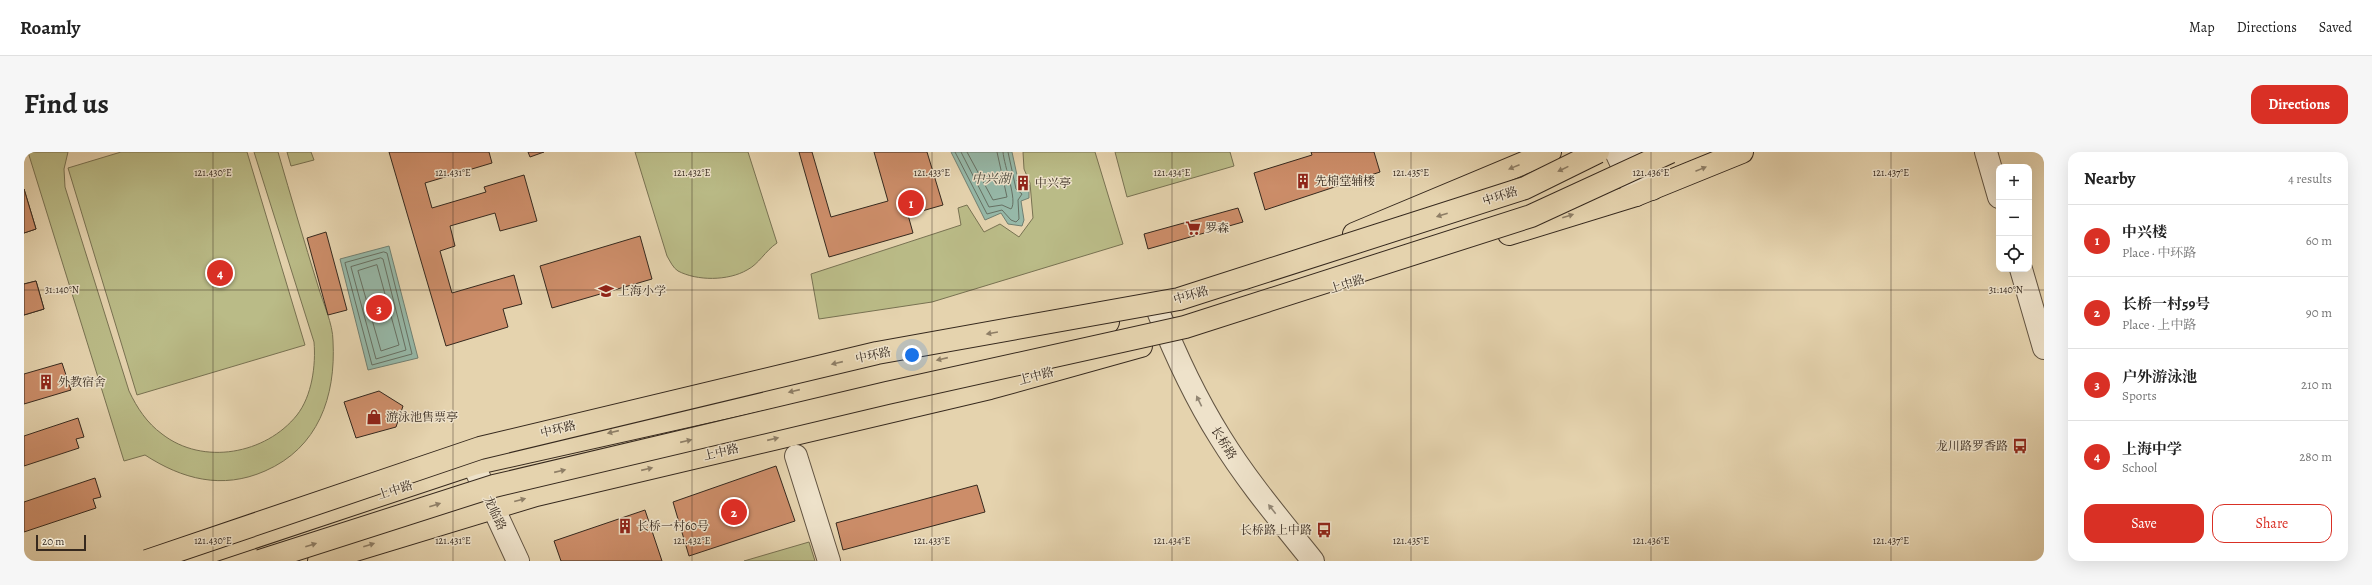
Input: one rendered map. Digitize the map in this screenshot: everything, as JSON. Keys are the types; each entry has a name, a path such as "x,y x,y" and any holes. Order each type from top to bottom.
{"main road":[{"name":"上中路","path":"182,561 473,464 1202,300 1550,152"},
{"name":"中环路","path":"147,561 480,448 877,353 1179,299 1525,188 1598,152"},
{"path":"260,561 494,486 887,393 1185,328 1531,216 1670,152"},
{"name":"上中路","path":"318,561 492,508 990,388 1169,339 1644,192 1742,152"}],"street":[{"path":"1616,152 1644,192"},
{"path":"1636,152 1644,192"},
{"path":"1986,152 1996,187"},
{"path":"2021,272 2044,348"},
{"name":"长桥路","path":"1158,310 1169,339 1201,405 1219,436 1254,486 1314,561"},
{"path":"796,456 829,561"},
{"name":"龙临路","path":"473,464 492,508 518,561"}],"green space":[{"path":"28,152 68,152 64,169 65,187 129,391 135,403 147,420 157,430 178,444 196,450 215,452 233,451 251,447 269,439 284,428 297,415 302,407 312,380 314,342 254,152 278,152 333,334 333,362 327,401 311,435 298,449 283,461 265,471 249,477 233,480 218,481 188,476 145,455 124,461"},
{"path":"121,152 247,152 305,345 137,395 68,168"},
{"path":"287,152 311,152 314,160 291,166"},
{"path":"635,152 748,152 777,243 759,261 739,274 722,278 703,278 694,277 676,270 667,256"},
{"path":"1023,152 1095,152 1123,244 932,302 819,319 811,274 961,225 958,208 967,205 984,232 1000,224 1019,237 1033,218 1030,183 1024,169"},
{"path":"1115,152 1230,152 1234,166 1127,197"},
{"path":"809,542 815,561 744,561"}],"water":[{"name":"中兴湖","path":"951,152 1012,152 1020,189 1029,186 1029,198 1021,201 1024,220 1022,226 1008,224 1001,213 985,220"},
{"path":"389,246 418,358 368,370 340,259"}],"building":[{"path":"389,152 489,152 492,163 425,183 432,208 486,192 484,187 524,175 537,221 500,231 495,213 450,226 455,246 440,251 452,293 514,275 522,304 503,309 508,327 446,346"},
{"path":"528,152 544,152 530,157"},
{"path":"799,152 812,152 831,217 888,201 874,152 927,152 943,205 908,215 913,233 829,257"},
{"name":"先棉堂辅楼","path":"1311,152 1374,152 1380,172 1265,210 1254,173 1312,155"},
{"name":"中兴亭","path":"1026,178 1029,186 1020,189 1017,180"},
{"path":"24,189 36,229 24,233"},
{"path":"24,189 36,229 24,233"},
{"name":"罗森","path":"1238,208 1243,222 1148,249 1144,234"},
{"path":"326,232 347,310 328,315 307,238"},
{"path":"640,236 652,279 552,308 540,266"},
{"path":"36,281 44,309 24,315 24,284"},
{"path":"36,281 44,309 24,315 24,284"},
{"name":"外教宿舍","path":"62,363 71,390 24,404 24,374"},
{"name":"游泳池售票亭","path":"379,391 403,406 396,427 356,438 344,402"},
{"path":"78,418 84,437 76,439 79,448 24,466 24,436"},
{"path":"776,466 795,521 689,556 673,502"},
{"path":"95,478 101,497 93,499 96,508 24,532 24,502"},
{"path":"977,485 985,512 843,550 836,523"},
{"name":"长桥一村60号","path":"645,510 662,561 561,561 554,541"}],"place":[{"name":"先棉堂辅楼","path":"1303,181"},
{"name":"中兴亭","path":"1023,183"},
{"name":"中兴楼","path":"911,203"},
{"name":"罗森","path":"1193,228"},
{"name":"上海中学","path":"220,273"},
{"name":"上海小学","path":"606,291"},
{"name":"户外游泳池","path":"379,308"},
{"name":"外教宿舍","path":"46,382"},
{"name":"游泳池售票亭","path":"374,417"},
{"name":"龙川路罗香路","path":"2020,446"},
{"name":"长桥一村59号","path":"734,512"},
{"name":"长桥一村60号","path":"625,526"},
{"name":"长桥路上中路","path":"1324,530"}]}
